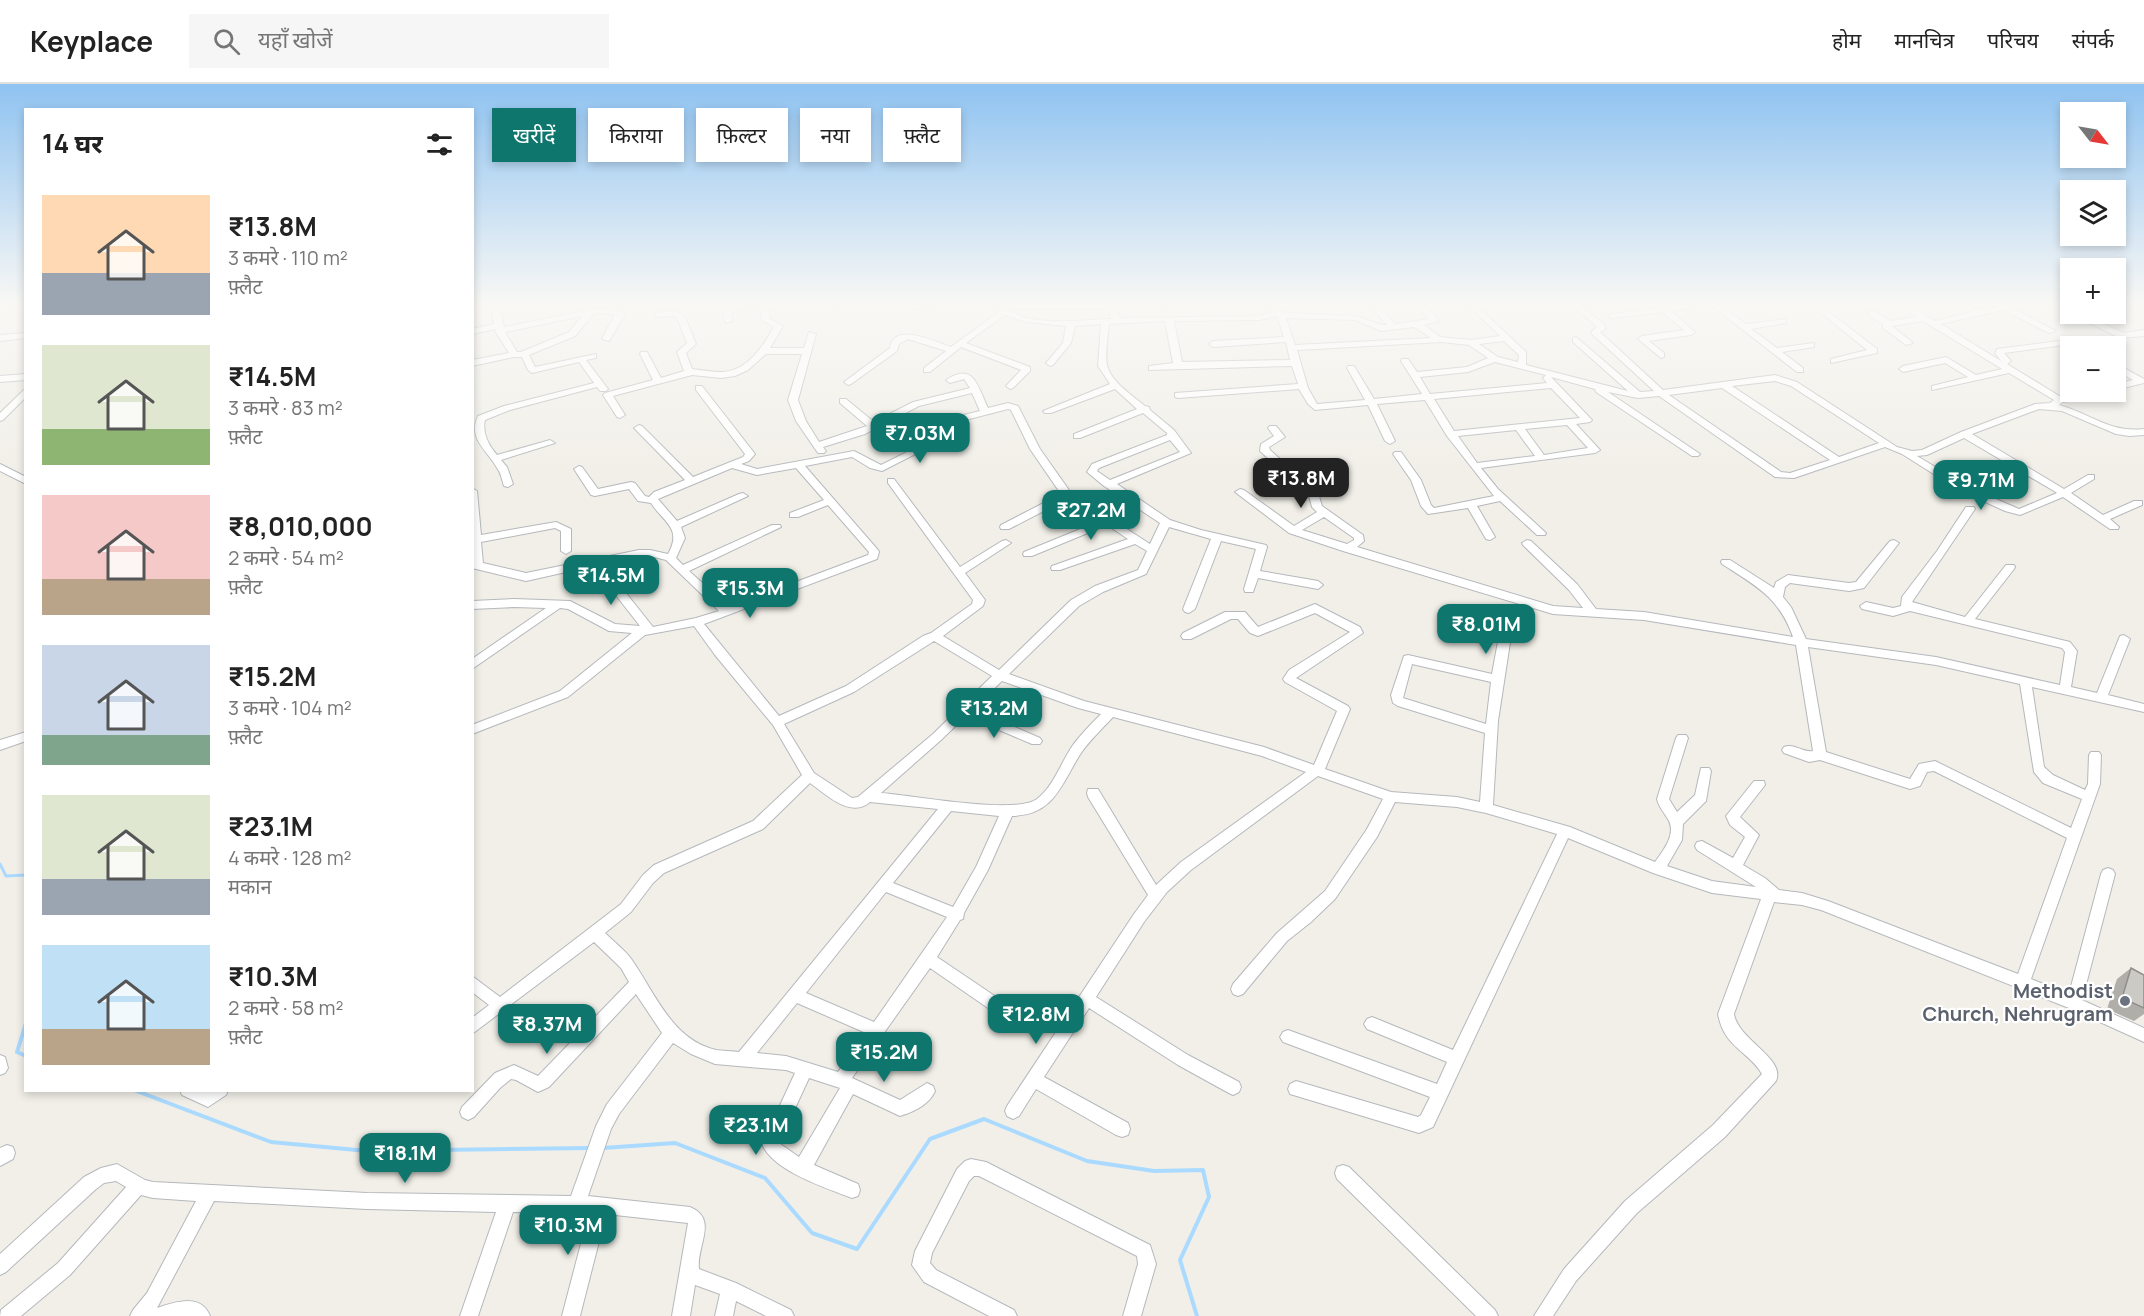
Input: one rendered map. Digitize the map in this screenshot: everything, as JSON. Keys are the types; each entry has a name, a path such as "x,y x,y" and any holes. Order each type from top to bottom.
{"street":[{"path":"528,362 534,370 566,362"},
{"path":"584,362 608,394 620,415"},
{"path":"648,362 658,381"},
{"path":"685,362 689,373"},
{"path":"608,394 689,373 721,375 738,372 750,362"},
{"path":"803,362 793,400 801,421 826,460"},
{"path":"848,382 875,362"},
{"path":"927,370 936,362"},
{"path":"1006,362 1027,369 1010,386"},
{"path":"1102,362 1102,366 1116,385 1146,409 1186,453 1108,484"},
{"path":"1406,362 1430,397 1450,434 1474,466 1501,498 1541,533"},
{"path":"1415,375 1468,369 1486,362"},
{"path":"1508,362 1592,386 1638,395 1765,378 1787,381 1928,468 2003,507 2020,512 2064,493 2091,477"},
{"path":"1601,362 1638,395"},
{"path":"1628,362 1661,393 1778,475 1791,476 1886,444"},
{"path":"1790,362 1800,370"},
{"path":"1903,369 1934,362"},
{"path":"1950,362 1973,377"},
{"path":"1152,368 1178,365 1295,363 1311,404 1315,407 1551,385"},
{"path":"1999,363 2057,402 2114,433 2133,435 2144,432"},
{"path":"1351,368 1372,403 1390,441"},
{"path":"1935,388 2009,370"},
{"path":"1450,434 1570,423 1587,419 1551,385 1543,372"},
{"path":"2126,372 2141,381 2126,384"},
{"path":"0,379 24,377"},
{"path":"950,380 968,377 985,412"},
{"path":"508,484 502,467 485,447 479,426 483,417 507,408 600,384"},
{"path":"1722,384 1836,459"},
{"path":"1048,411 1116,385"},
{"path":"1178,395 1304,386"},
{"path":"1592,386 1695,454"},
{"path":"653,500 658,494 746,459 750,452 728,429 699,388"},
{"path":"818,446 878,424 918,403 975,390"},
{"path":"732,465 757,472 854,454 873,466 882,468 928,445 926,439 878,424 843,401"},
{"path":"1906,453 1924,453 1964,434 2038,406 2060,401"},
{"path":"0,411 18,402"},
{"path":"0,418 18,402"},
{"path":"954,420 1008,406 1015,408 1035,449 1067,495 1152,550"},
{"path":"1077,436 1146,409"},
{"path":"1474,466 1594,450 1570,423"},
{"path":"639,428 692,481"},
{"path":"1273,428 1279,438 1263,449 1314,495 1316,505 1359,537 1359,541 1347,549"},
{"path":"1519,428 1542,458"},
{"path":"1964,434 2064,493 2114,527"},
{"path":"1172,436 1093,468 1094,474 1166,522 1262,547 1249,589"},
{"path":"495,459 550,443"},
{"path":"1398,454 1416,480 1424,503 1430,511 1438,512 1501,498"},
{"path":"474,605 559,604 581,610 613,628 646,631 697,622 873,557 874,552 798,464"},
{"path":"0,467 24,480"},
{"path":"579,469 595,493 631,485 642,499 653,500 676,525 680,542 671,558"},
{"path":"1969,489 1997,475"},
{"path":"777,722 850,689 935,636 978,604 978,598 891,482"},
{"path":"1240,492 1293,531 1553,610 1571,613 1592,612 1644,616 1936,661 2144,708"},
{"path":"1005,527 1067,495"},
{"path":"676,525 743,496"},
{"path":"794,515 830,501"},
{"path":"2102,519 2138,503"},
{"path":"1471,505 1490,537"},
{"path":"1910,607 1906,604 1906,600 1941,553 1970,508"},
{"path":"474,510 477,539 475,565 526,578 645,553 671,558 727,612"},
{"path":"1293,531 1324,512"},
{"path":"1028,554 1106,522"},
{"path":"697,622 718,652 777,722 809,776 850,803 861,802 964,710 1075,603 1099,589 1142,572 1166,522"},
{"path":"477,539 556,525 566,529 566,552"},
{"path":"681,570 776,527"},
{"path":"1189,609 1217,537"},
{"path":"1056,568 1135,540"},
{"path":"959,572 1006,543"},
{"path":"1527,543 1573,587 1592,612"},
{"path":"1777,597 1780,585 1785,579 1853,587 1860,585 1894,543"},
{"path":"595,562 646,631"},
{"path":"1726,562 1777,597 1785,607 1801,642 1820,755"},
{"path":"1968,621 2010,567"},
{"path":"1254,574 1318,585"},
{"path":"474,664 559,604"},
{"path":"1866,606 1893,612 1910,607 2066,645 2071,651 2065,690"},
{"path":"1013,1111 1139,918 1156,896 1186,866 1318,770 1344,709 1294,683 1290,677 1357,634 1356,630 1313,608 1258,632 1241,615 1229,615 1188,636"},
{"path":"474,729 564,694 646,631"},
{"path":"935,636 999,675 1061,699 1264,752 1391,797 1457,802 1486,808 1565,831 1658,869 1712,887 1773,897 1802,899 1823,905 2074,1003 2144,1035"},
{"path":"1486,808 1490,730 1496,679 1505,636"},
{"path":"2101,698 2124,639"},
{"path":"1490,730 1402,703 1398,700 1397,695 1408,659 1496,679"},
{"path":"2025,680 2038,769 2048,778 2089,797"},
{"path":"964,710 1036,741"},
{"path":"869,797 921,801 947,807 1027,810 1042,802 1067,770 1074,753 1110,713"},
{"path":"0,745 24,737"},
{"path":"1676,822 1665,807 1664,800 1682,738"},
{"path":"1788,750 1809,757 1820,755 1910,784 1915,782 1923,767 1935,766 2075,836"},
{"path":"2022,983 2094,784 2095,755"},
{"path":"1658,869 1674,844 1676,822 1701,797 1705,771"},
{"path":"474,1025 626,908 648,879 659,869 758,825 809,776"},
{"path":"1735,868 1752,835 1735,821 1733,816 1759,785"},
{"path":"1093,793 1156,896"},
{"path":"1238,989 1282,937 1330,895 1372,833 1391,797"},
{"path":"744,1058 947,807"},
{"path":"803,1167 845,1083 877,1030 929,960 957,915 985,866 1008,811"},
{"path":"1296,1089 1419,1125 1430,1118 1456,1058 1565,831"},
{"path":"1702,846 1760,882 1773,897"},
{"path":"2074,1003 2108,874"},
{"path":"885,886 957,915"},
{"path":"1543,1316 1570,1275 1630,1207 1719,1131 1770,1076 1769,1068 1733,1032 1726,1021 1726,1014 1773,897"},
{"path":"595,933 626,963 671,1033 696,1049 715,1057 786,1063 845,1083 900,1108 910,1105 927,1091"},
{"path":"929,960 1006,1012"},
{"path":"468,1112 500,1078 510,1072 518,1073 538,1084 546,1080 637,983"},
{"path":"474,984 499,1005"},
{"path":"796,996 877,1030"},
{"path":"1087,999 1176,1056 1233,1087"},
{"path":"1372,1024 1456,1058"},
{"path":"577,1204 587,1169 613,1109 671,1033"},
{"path":"1288,1037 1441,1093"},
{"path":"0,1062 0,1068"},
{"path":"805,1069 770,1144 776,1153 852,1190"},
{"path":"1033,1079 1122,1129"},
{"path":"192,1092 208,1099 217,1092"},
{"path":"1008,1316 930,1275 921,1265 920,1260 924,1251 963,1175 971,1167 991,1173 1144,1251 1148,1264 1132,1316"},
{"path":"0,1266 90,1183 101,1176 117,1172 153,1190 367,1201 600,1205 670,1211 694,1218 697,1224 681,1316"},
{"path":"1343,1173 1489,1316"},
{"path":"7,1316 64,1269 139,1185"},
{"path":"139,1316 153,1299 209,1193"},
{"path":"469,1316 508,1202"},
{"path":"571,1316 600,1205"},
{"path":"689,1272 785,1316"},
{"path":"724,1316 730,1289"},
{"path":"160,1316 194,1309 201,1316"}],"building":[{"path":"2131,968 2144,975 2144,1008 2122,998"}],"waterway":[{"path":"0,864 6,876 24,875"},
{"path":"24,1029 17,1052 24,1055"},
{"path":"139,1092 271,1142 367,1151 590,1148"},
{"path":"603,1148 675,1143 765,1178 812,1233 857,1249 930,1139 984,1119 1087,1161 1154,1171 1203,1170 1209,1197 1180,1260 1197,1316"}],"place":[{"name":"Methodist Church, Nehrugram","path":"2125,1001"}]}
